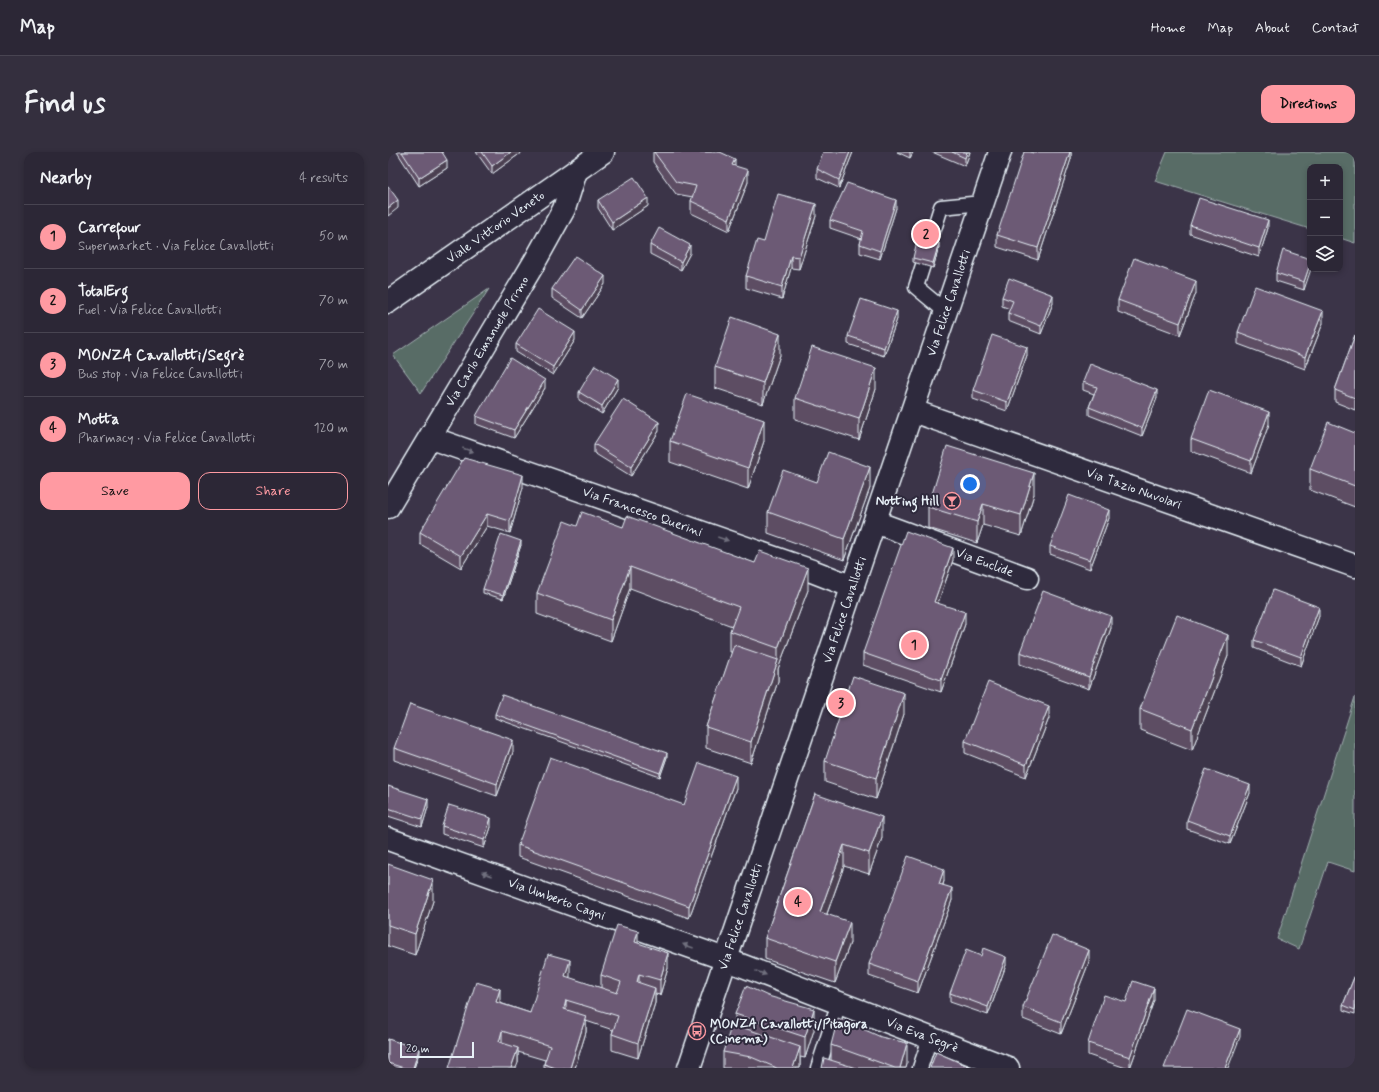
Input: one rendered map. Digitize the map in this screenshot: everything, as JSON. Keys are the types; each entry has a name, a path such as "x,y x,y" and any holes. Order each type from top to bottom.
{"street":[{"name":"Viale Vittorio Veneto","path":"388,302 603,152"},
{"name":"Via Felice Cavallotti","path":"688,1068 1000,152"},
{"name":"Via Carlo Emanuele Primo","path":"388,507 431,438 561,216 576,171"},
{"name":"Via Tazio Nuvolari","path":"913,411 1355,566"},
{"name":"Via Francesco Querini","path":"431,438 812,570 853,587"},
{"name":"Via Euclide","path":"875,522 1027,578"},
{"name":"Via Umberto Cagni","path":"388,838 725,959"},
{"name":"Via Eva Segrè","path":"725,959 1008,1068"}],"lane":[{"path":"929,245 941,207 982,203"},
{"path":"923,265 916,287 946,312"},
{"path":"818,1068 839,1003"},
{"path":"920,1068 930,1038"}],"green space":[{"path":"1167,152 1355,152 1355,243 1343,239 1343,164 1307,164 1307,228 1155,181"},
{"path":"489,289 421,393 393,355"},
{"path":"1355,697 1355,871 1328,862 1299,949 1277,939"}],"building":[{"path":"402,152 442,152 447,160 419,178"},
{"path":"482,152 511,152 492,166"},
{"path":"654,152 720,152 735,159 732,165 748,170 729,219 691,201 696,186 676,182"},
{"path":"823,152 850,152 839,180 817,169"},
{"path":"952,152 967,152 965,158"},
{"path":"1024,152 1070,152 1038,248 997,235"},
{"path":"634,177 648,198 612,222 598,200"},
{"path":"847,183 896,200 880,251 860,244 863,231 830,220"},
{"path":"388,186 398,200 388,208"},
{"path":"778,194 816,204 799,257 791,256 782,287 746,276 757,240 764,242"},
{"path":"1199,198 1268,220 1259,248 1190,225"},
{"path":"659,228 690,245 681,262 650,245"},
{"path":"918,237 939,243 933,263 913,258"},
{"path":"1283,250 1307,258 1307,272 1304,282 1276,273"},
{"path":"575,256 605,276 582,310 552,289"},
{"path":"1134,258 1196,281 1180,323 1118,300"},
{"path":"1009,278 1053,295 1041,326 1008,313 1013,301 1002,297"},
{"path":"1255,286 1323,311 1305,357 1238,332"},
{"path":"861,299 897,311 884,348 848,336"},
{"path":"538,309 575,332 553,367 516,344"},
{"path":"732,317 780,334 763,383 715,367"},
{"path":"992,335 1027,347 1007,402 973,390"},
{"path":"1355,335 1355,398 1335,390"},
{"path":"812,347 876,368 859,419 795,398"},
{"path":"510,358 545,380 514,430 476,416"},
{"path":"1090,364 1157,390 1142,428 1089,407 1097,387 1083,382"},
{"path":"595,365 618,379 602,406 579,392"},
{"path":"1209,390 1269,412 1251,461 1191,439"},
{"path":"687,394 764,420 748,468 670,441"},
{"path":"623,399 659,422 631,467 594,444"},
{"path":"1328,422 1355,433 1355,486 1310,469"},
{"path":"947,446 1034,473 1021,515 983,504 977,522 928,507"},
{"path":"828,452 870,467 844,539 768,512 783,470 817,482"},
{"path":"464,458 523,475 510,521 487,514 461,556 420,532"},
{"path":"1069,495 1109,510 1090,560 1050,546"},
{"path":"582,512 623,527 627,516 755,563 760,551 808,568 778,648 730,631 739,607 630,567 611,620 537,593 564,521 577,526"},
{"path":"906,531 953,548 934,602 965,612 941,680 863,653"},
{"path":"501,534 521,541 503,595 483,589"},
{"path":"1273,590 1319,607 1301,657 1254,640"},
{"path":"1043,591 1111,616 1089,677 1020,652"},
{"path":"1177,615 1228,635 1192,729 1140,709"},
{"path":"734,645 778,660 751,742 706,727"},
{"path":"853,676 904,693 876,778 825,761"},
{"path":"988,682 1049,706 1026,765 965,741"},
{"path":"502,695 667,753 660,773 495,714"},
{"path":"410,704 513,740 497,784 394,748"},
{"path":"550,757 684,805 699,763 736,776 689,906 518,845"},
{"path":"1206,769 1250,785 1230,836 1187,820"},
{"path":"388,786 428,799 422,819 388,808"},
{"path":"815,794 882,817 869,853 844,845 820,912 850,922 835,962 765,938"},
{"path":"449,805 491,818 484,840 442,826"},
{"path":"908,856 944,869 939,884 952,888 918,981 869,964"},
{"path":"388,864 433,880 415,934 388,925"},
{"path":"617,925 638,931 635,942 668,953 660,980 639,974 637,982 655,988 638,1043 612,1034 618,1016 566,1000 564,1009 586,1016 570,1068 556,1068 544,1064 550,1046 502,1031 499,1042 518,1048 511,1068 449,1068 476,982 500,989 496,1002 530,1013 548,954 570,960 565,976 617,993 621,982 601,975"},
{"path":"1052,935 1089,950 1061,1022 1023,1007"},
{"path":"983,948 1006,957 988,1007 950,993 966,950 981,956"},
{"path":"1355,975 1355,1010 1343,1005"},
{"path":"1133,981 1154,988 1130,1057 1088,1043 1104,995 1126,1002"},
{"path":"746,986 768,996 814,1009 805,1037 735,1014"},
{"path":"1187,1009 1240,1029 1225,1068 1164,1068"},
{"path":"838,1018 881,1037 907,1043 900,1068 895,1068 831,1045"},
{"path":"732,1024 800,1047 793,1068 777,1068 751,1057 723,1052"},
{"path":"388,1039 419,1049 413,1068 404,1068 388,1063"},
{"path":"936,1052 972,1068 930,1068"},
{"path":"824,1058 856,1068 822,1068"}],"place":[{"name":"TotalErg","path":"926,234"},
{"name":"Notting Hill","path":"952,501"},
{"name":"Carrefour","path":"914,645"},
{"name":"MONZA Cavallotti/Segrè","path":"841,703"},
{"name":"Motta","path":"798,902"},
{"name":"MONZA Cavallotti/Pitagora (Cinema)","path":"697,1031"}]}
